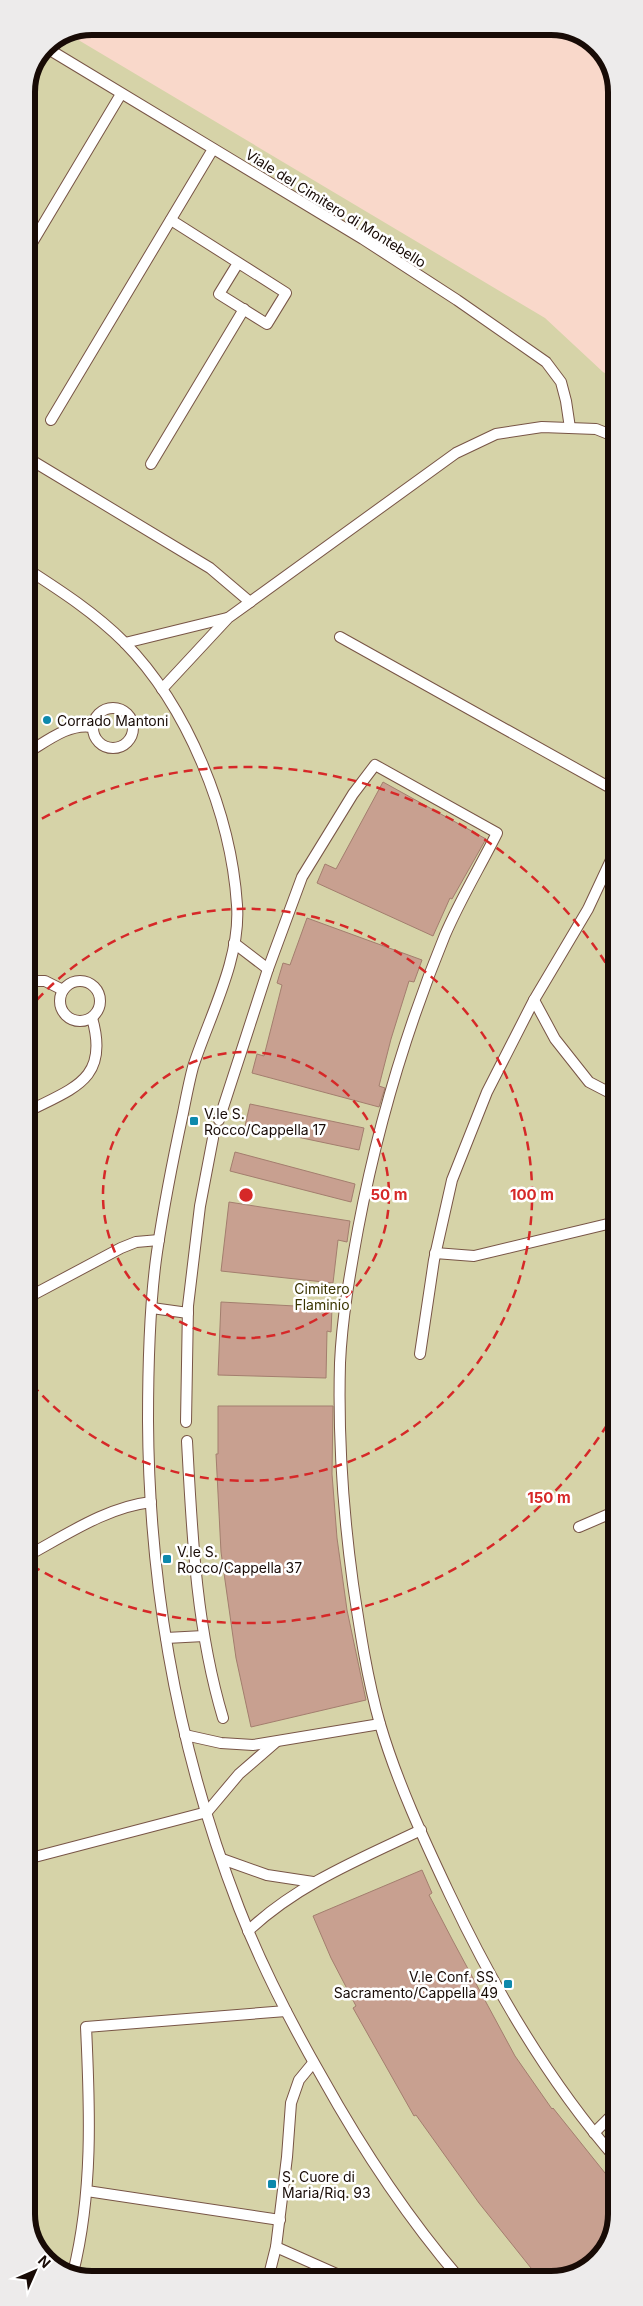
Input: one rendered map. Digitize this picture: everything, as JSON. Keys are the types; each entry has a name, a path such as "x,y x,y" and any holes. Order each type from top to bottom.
{"lane":[{"name":"Viale del Cimitero di Montebello","path":"52,52 363,239 457,300 546,362 561,382 570,428"},
{"path":"35,238 121,94"},
{"path":"51,420 213,149"},
{"path":"171,220 286,293 267,324 219,294 238,263"},
{"path":"151,464 244,309"},
{"path":"162,689 228,618 456,453 496,434 542,427 596,429 608,434"},
{"path":"35,463 210,568 250,602"},
{"path":"35,574 76,600 125,643 162,689 202,761 224,823 234,872 238,912 234,943 222,987 193,1068 170,1168 159,1240 148,1364 151,1502 166,1638 185,1735 222,1859 248,1932 286,2011 346,2120 388,2186 418,2229 453,2271"},
{"path":"125,643 228,618"},
{"path":"340,637 608,787"},
{"path":"109,708 122,710 128,715 133,727 129,740 125,744 112,748 100,744 92,727 97,714 109,708"},
{"path":"35,748 72,727 82,725 92,727"},
{"path":"219,1120 268,969 302,877 354,794 375,765 497,834 446,933 389,1092 368,1174 350,1271 340,1361 348,1548 365,1661 380,1724 422,1830 473,1945 497,1989 540,2058 608,2149"},
{"path":"420,1354 435,1253 452,1180 486,1092 534,1000 588,909 608,866"},
{"path":"234,943 268,969"},
{"path":"35,981 45,981 63,990"},
{"path":"79,981 85,982 96,989 100,1001 92,1018 78,1021 66,1016 60,1003 63,990 73,982 79,981"},
{"path":"534,1000 554,1039 589,1082 608,1092"},
{"path":"35,1108 85,1080 94,1061 98,1044 92,1018"},
{"path":"186,1422 188,1313 200,1206 213,1138"},
{"path":"435,1253 474,1256 608,1224"},
{"path":"35,1294 121,1248 136,1242 159,1240"},
{"path":"152,1308 188,1313"},
{"path":"187,1441 192,1522 204,1636 211,1679 223,1718"},
{"path":"35,1552 112,1511 134,1504 151,1502"},
{"path":"579,1527 608,1514"},
{"path":"166,1638 204,1636"},
{"path":"185,1735 232,1745 253,1745 380,1724"},
{"path":"35,1857 207,1812 239,1774 276,1742"},
{"path":"248,1932 275,1907 313,1882 422,1830"},
{"path":"222,1859 267,1875 313,1882"},
{"path":"74,2268 87,2191 90,2108 86,2027 286,2011"},
{"path":"270,2271 280,2220 291,2102 299,2080 314,2063"},
{"path":"594,2133 608,2119"},
{"path":"87,2191 280,2220"},
{"path":"276,2247 330,2271"}],"green space":[{"name":"Cimitero Flaminio","path":"75,38 545,318 608,375 607,2225 604,2236 586,2259 573,2267 551,2271 81,2270 70,2267 60,2261 60,2246 46,2246 39,2236 35,2214 35,92 39,70 52,52 60,45"}],"building":[{"path":"383,782 486,839 452,899 450,898 433,936 317,883 325,864 336,869"},
{"path":"307,918 422,960 414,982 409,981 391,1039 379,1086 385,1088 379,1107 252,1073 257,1054 264,1056 282,985 277,983 283,963 290,965"},
{"path":"250,1104 364,1128 359,1150 245,1126"},
{"path":"235,1152 355,1184 351,1202 230,1171"},
{"path":"229,1202 350,1221 347,1242 338,1240 333,1283 221,1271"},
{"path":"221,1302 332,1308 331,1332 327,1331 326,1378 218,1375"},
{"path":"218,1406 333,1406 332,1474 337,1538 347,1610 366,1700 251,1727 236,1658 221,1552 216,1454 218,1454"},
{"path":"422,1870 432,1893 429,1895 515,2056 552,2109 608,2177 607,2225 604,2236 586,2259 573,2267 562,2270 533,2271 479,2203 416,2115 414,2116 353,2008 356,2006 331,1958 313,1916"}],"place":[{"name":"Corrado Mantoni","path":"47,720"},
{"name":"V.le S. Rocco/Cappella 17","path":"194,1121"},
{"name":"V.le S. Rocco/Cappella 37","path":"167,1559"},
{"name":"V.le Conf. SS. Sacramento/Cappella 49","path":"508,1984"},
{"name":"S. Cuore di Maria/Riq. 93","path":"272,2184"}]}
